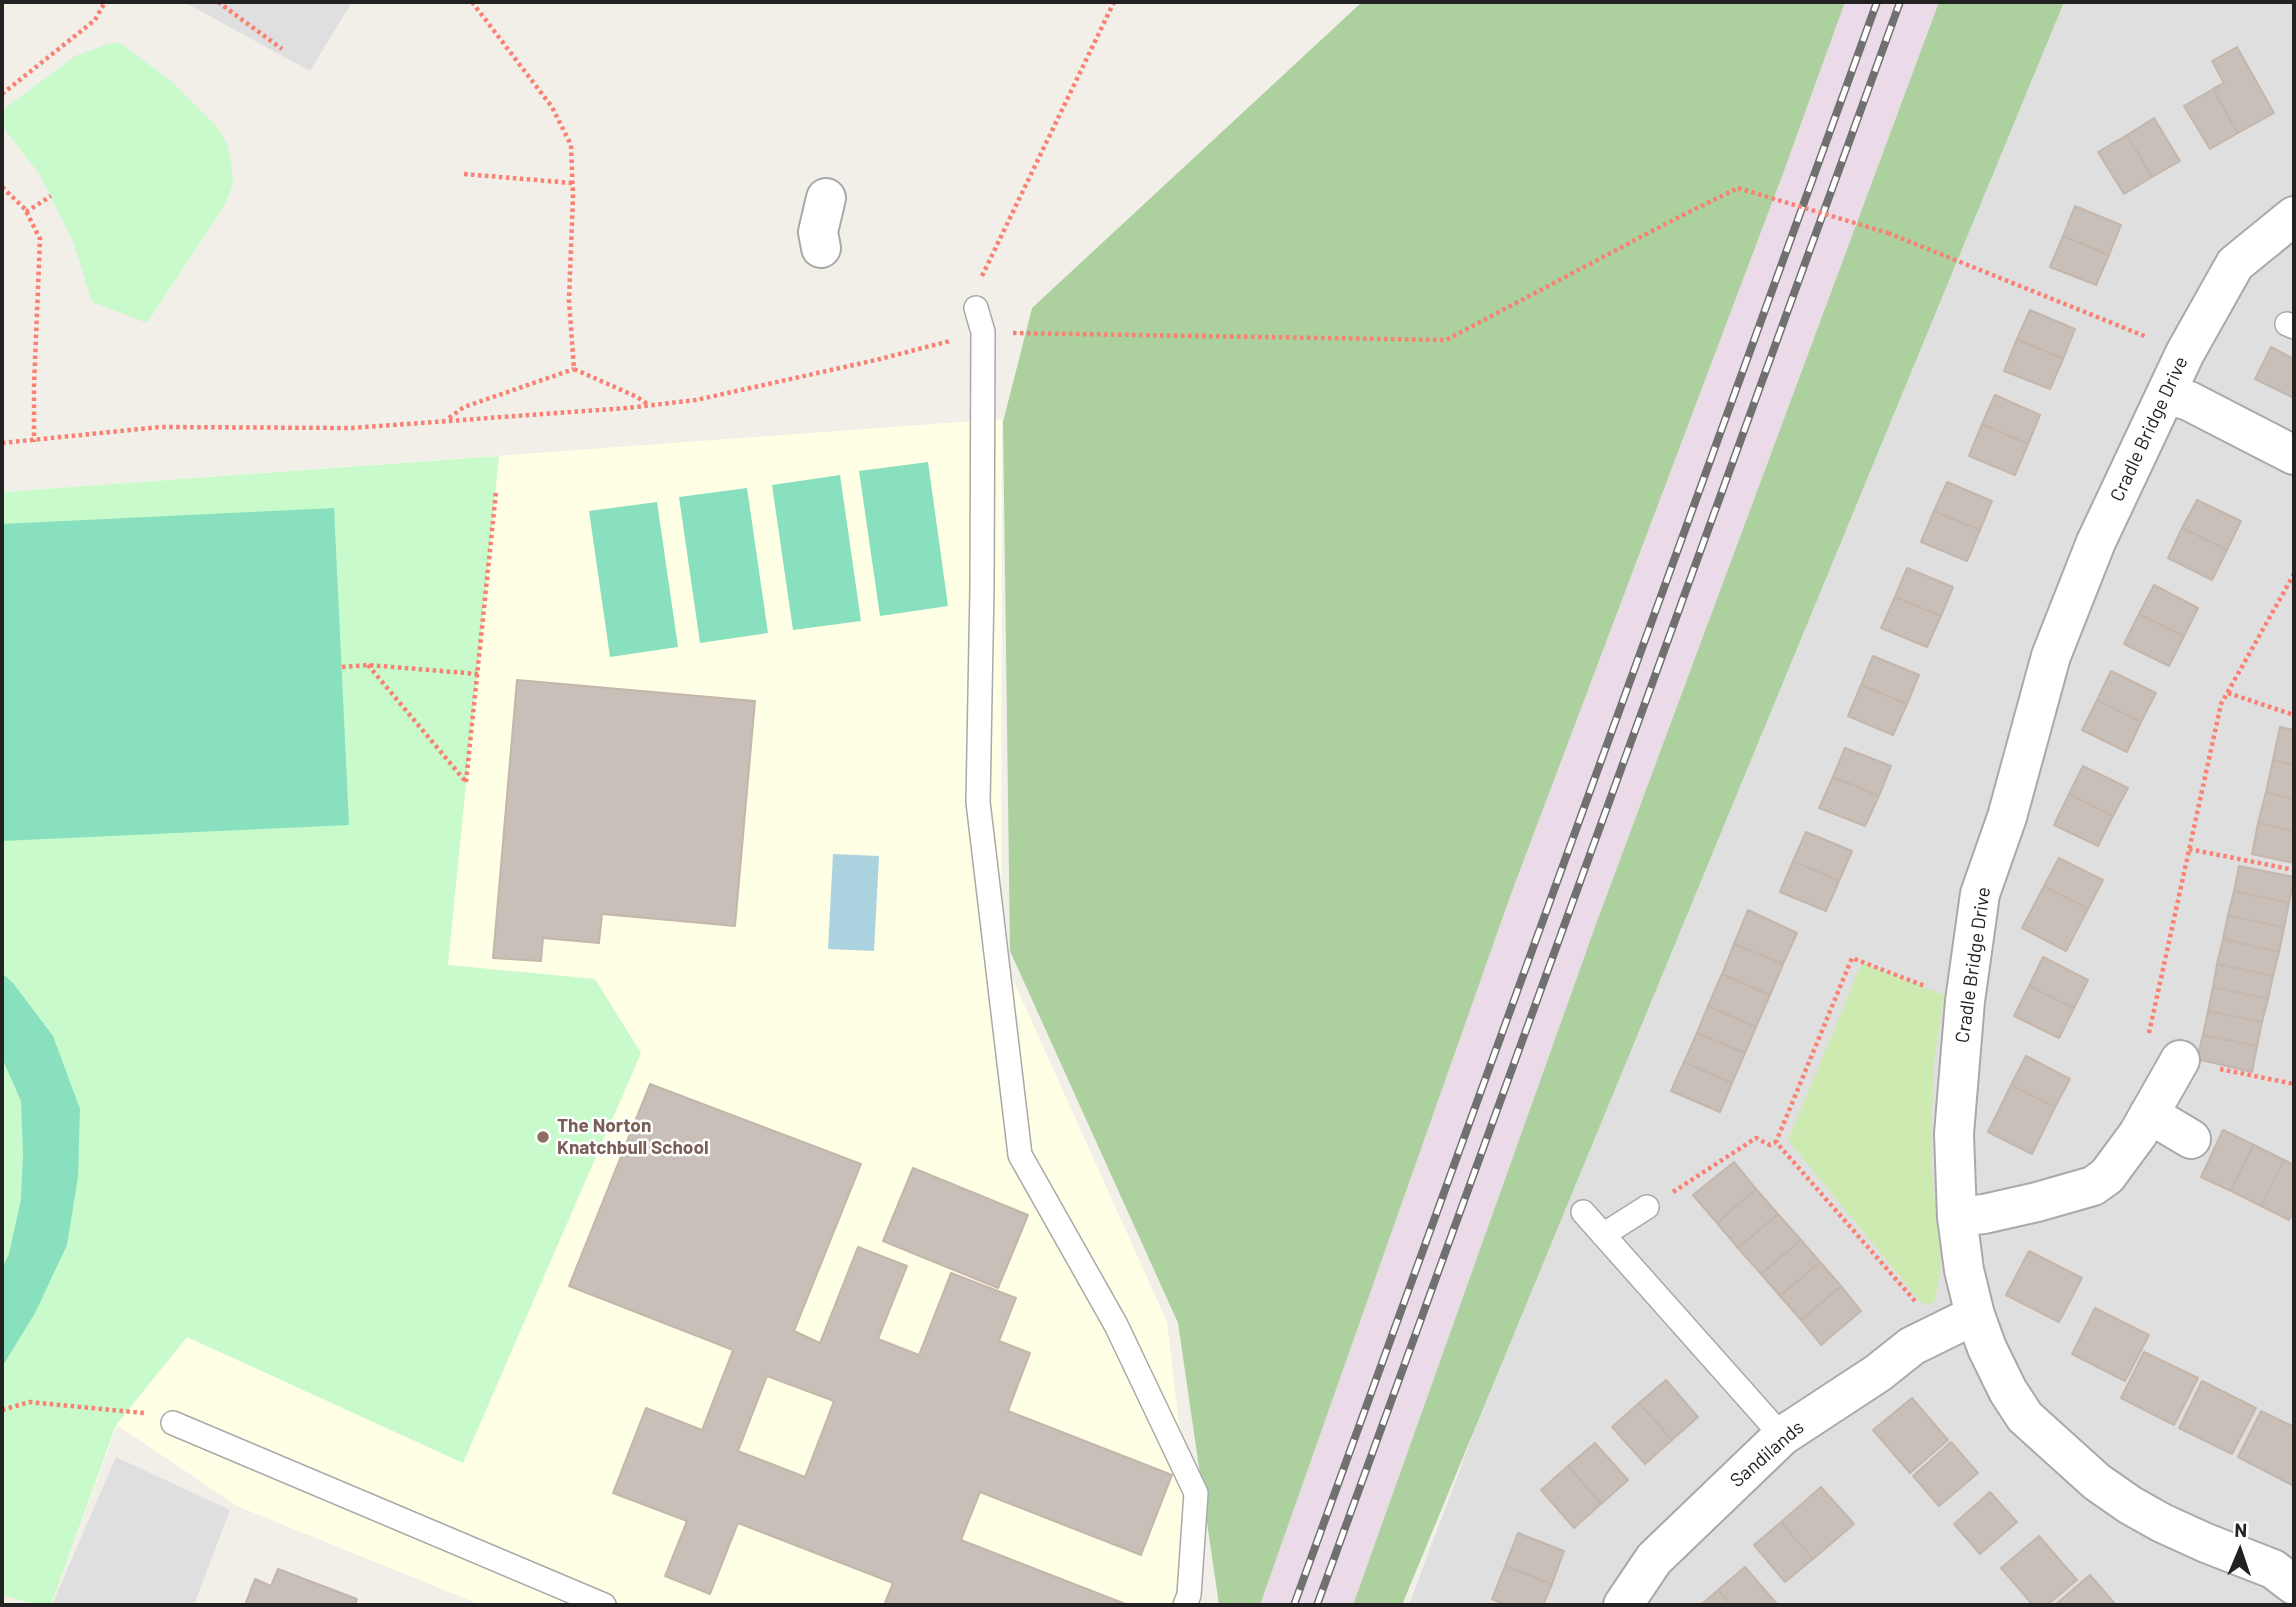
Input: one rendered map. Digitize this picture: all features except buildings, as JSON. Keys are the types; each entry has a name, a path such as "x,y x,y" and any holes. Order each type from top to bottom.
{"street":[{"path":"821,248 818,232 826,198"},
{"name":"Cradle Bridge Drive","path":"2294,215 2235,264 2185,353 2096,542 2051,656 2007,817 1980,894 1965,1001 1954,1134 1957,1217 1964,1270 1975,1315 1987,1348 2008,1391 2025,1417 2096,1482 2130,1506 2162,1523 2273,1569 2294,1585"},
{"path":"2166,394 2189,401 2294,455"},
{"path":"1957,1217 2011,1208 2092,1186 2107,1176 2149,1114 2180,1060"},
{"path":"2149,1114 2191,1139"},
{"name":"Sandilands","path":"1623,1605 1654,1559 1782,1436 1878,1373 1912,1346 1975,1315"}],"lane":[{"path":"976,308 983,332 978,802 1020,1155 1116,1325 1196,1493 1189,1595 1185,1605"},
{"path":"1603,1235 1647,1207"},
{"path":"1583,1212 1782,1436"},
{"path":"173,1423 604,1605"}],"path":[{"path":"2,94 95,20 105,2"},
{"path":"218,2 282,49"},
{"path":"471,2 552,107 571,145 569,300 575,369"},
{"path":"976,308 979,281 1114,2"},
{"path":"464,174 572,183"},
{"path":"2,187 26,212 40,239 34,442"},
{"path":"2,443 34,442 160,427 351,428 602,410 696,400 876,360 983,332 1446,340 1671,220 1738,188 1888,233 2185,353"},
{"path":"26,212 51,197"},
{"path":"446,420 464,407 575,369 649,405"},
{"path":"368,665 467,782 496,492"},
{"path":"2294,574 2221,704 2147,1039 2180,1060 2294,1084"},
{"path":"342,667 368,665 478,674"},
{"path":"2228,693 2294,715"},
{"path":"2189,849 2294,870"},
{"path":"1647,1207 1664,1199 1756,1138 1770,1145 1776,1142 1852,958 1965,1001"},
{"path":"1776,1142 1921,1308 1938,1333"},
{"path":"2,1410 29,1402 165,1415 173,1423"}],"shaded area":[{"path":"184,2 352,2 310,71"},
{"path":"1845,2 1939,2 1596,924 1353,1605 1260,1605 1511,894 1784,171"},
{"path":"2062,2 2294,2 2294,1605 1409,1605 1567,1184"},
{"name":"The Norton Knatchbull School","path":"1002,419 1001,953 1167,1322 1200,1605 481,1605 237,1506 117,1425 51,1605 37,1605 2,1595 2,492"},
{"path":"116,1457 230,1510 194,1605 52,1605"}],"green space":[{"path":"1362,2 1845,2 1784,171 1511,894 1260,1605 1219,1605 1178,1323 1010,951 1003,422 1032,308"},
{"path":"1939,2 2064,2 1402,1605 1353,1605 1596,924"},
{"path":"120,43 170,80 217,127 226,142 231,161 233,183 226,203 147,323 92,302 73,241 40,175 6,131 2,118 5,108 75,56"},
{"path":"499,456 448,965 595,979 641,1053 463,1463 187,1337 116,1425 51,1605 37,1605 2,1595 2,492"},
{"path":"928,462 948,606 880,616 859,471"},
{"path":"840,475 861,621 793,630 772,485"},
{"path":"747,488 768,633 700,643 679,497"},
{"path":"657,502 678,647 610,657 589,511"},
{"path":"334,508 349,825 2,841 2,524"},
{"path":"1862,963 1944,995 1934,1063 1932,1115 1932,1169 1941,1265 1935,1300 1929,1306 1920,1301 1788,1140"},
{"path":"2,973 13,983 53,1036 80,1109 78,1177 67,1245 35,1313 2,1367 2,1268 9,1254 21,1199 23,1154 21,1101 2,1058"}],"water":[{"path":"833,854 879,856 874,951 828,949"}],"railway":[{"path":"1294,1605 1877,2"},
{"path":"1317,1605 1900,2"}],"place":[{"name":"The Norton Knatchbull School","path":"543,1137"}]}
